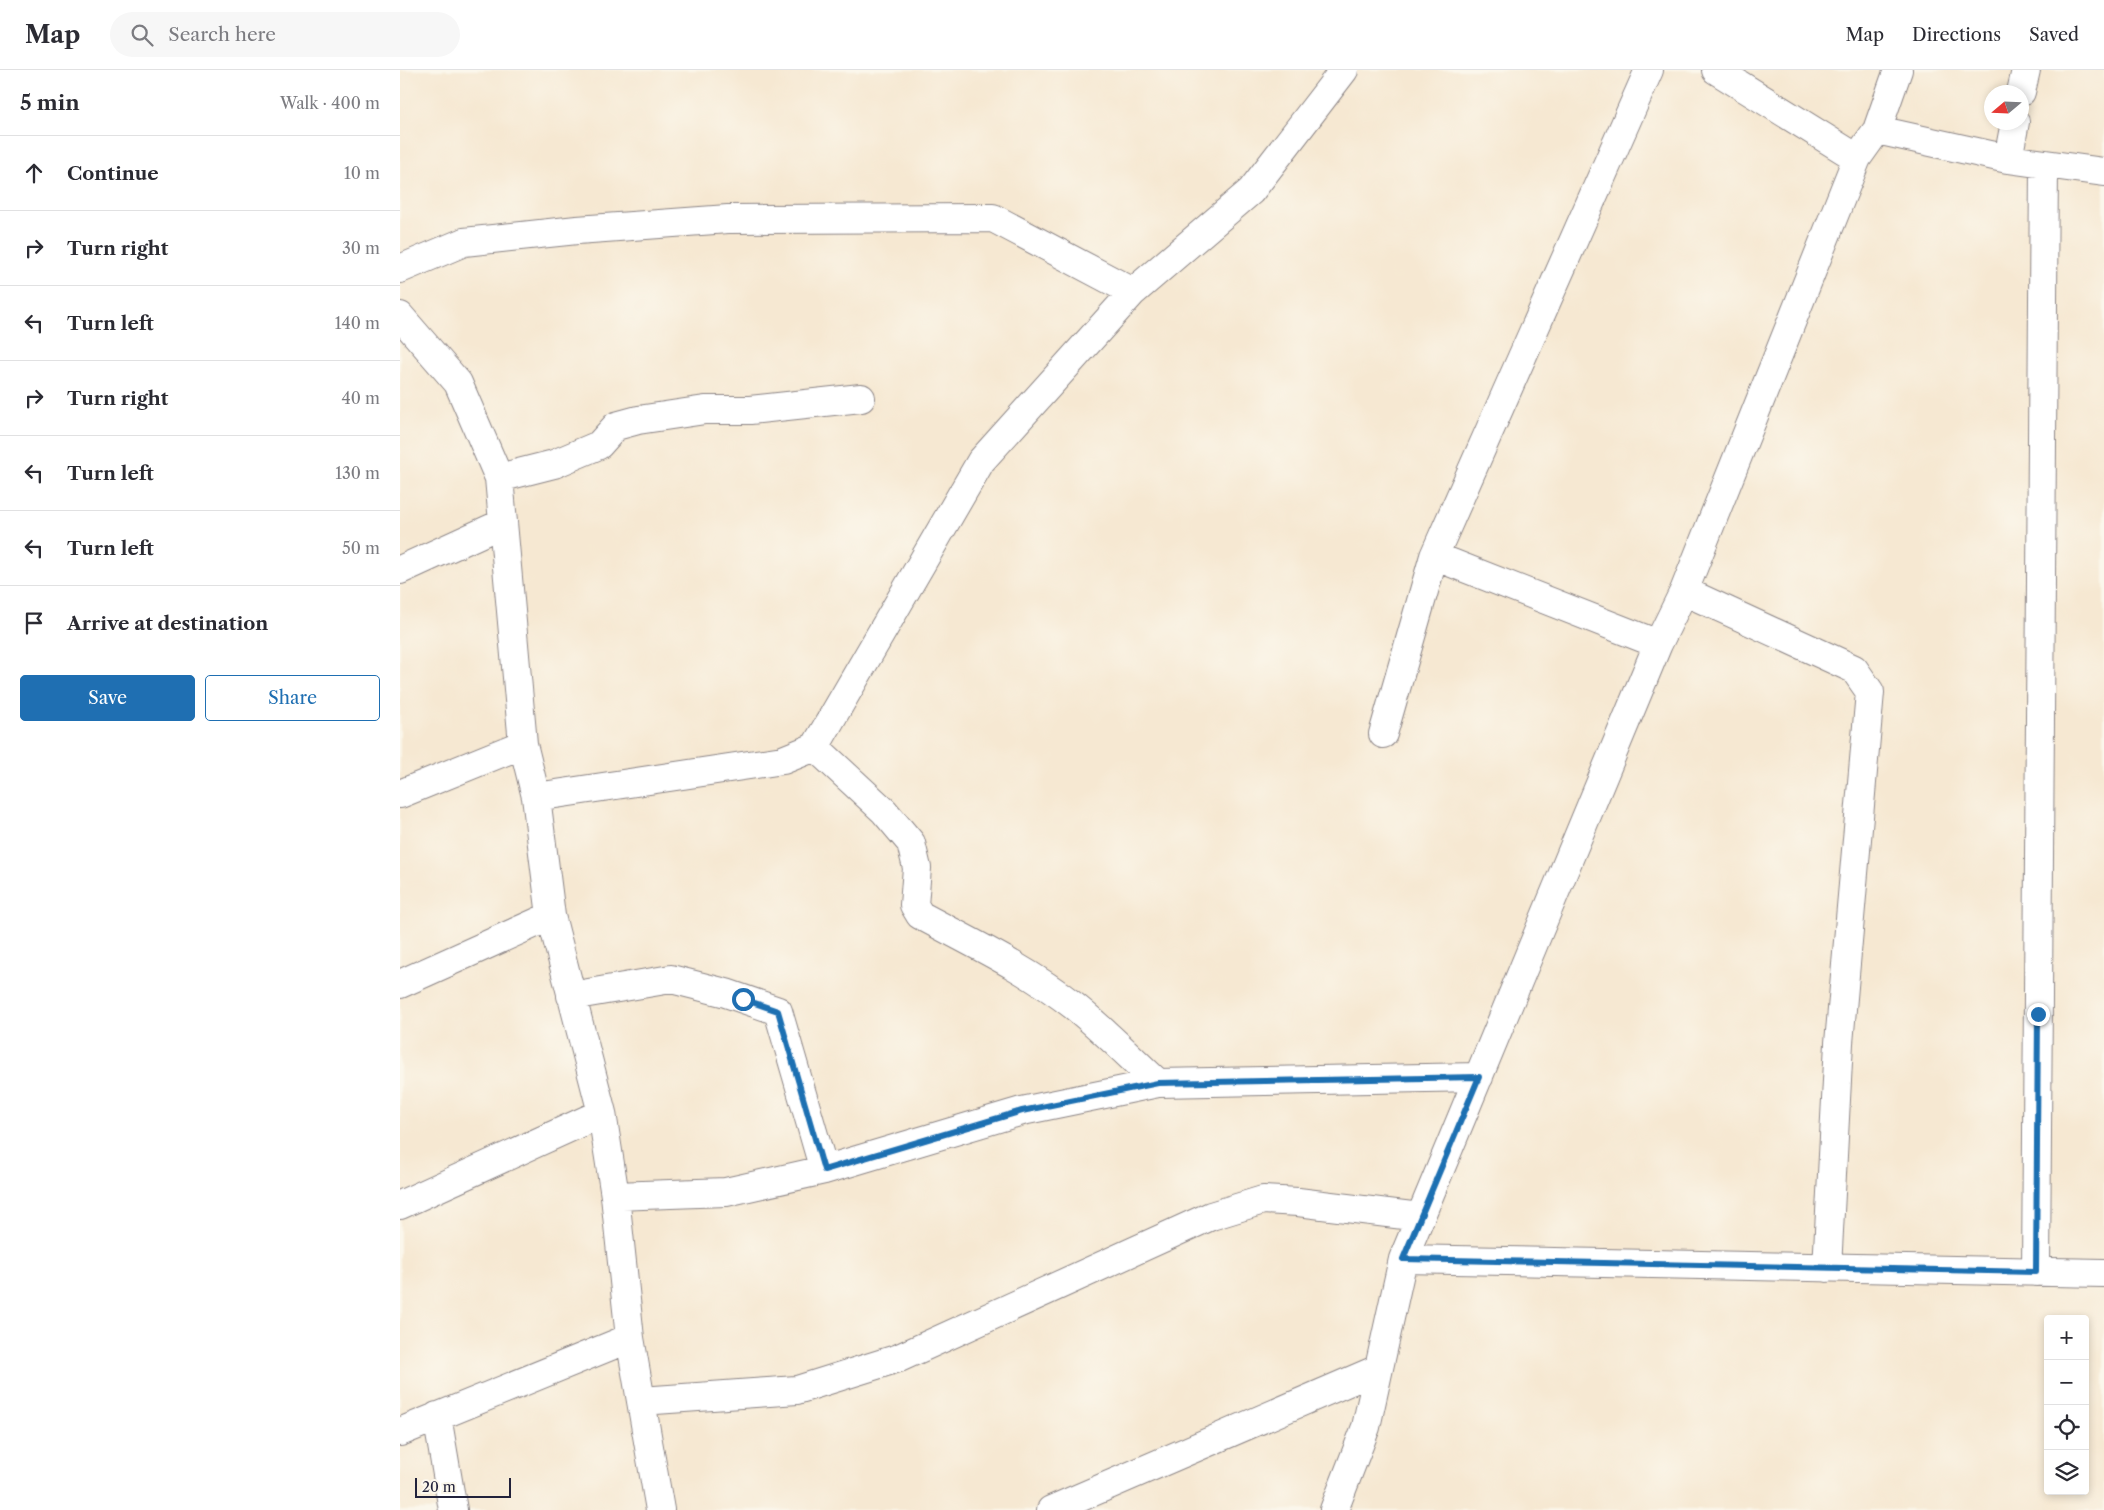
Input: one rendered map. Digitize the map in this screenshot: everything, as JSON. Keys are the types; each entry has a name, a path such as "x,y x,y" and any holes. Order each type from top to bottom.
{"street":[{"path":"536,797 783,760 815,747 981,461 1133,292 1251,191 1344,70"},
{"path":"1383,734 1434,556 1649,70"},
{"path":"1716,70 1857,158"},
{"path":"1334,1510 1366,1427 1403,1259 1658,644 1684,591 1857,158 1877,130 1898,70"},
{"path":"2023,85 2026,70"},
{"path":"1877,130 2008,159 2104,172"},
{"path":"2008,159 2013,130"},
{"path":"2036,1272 2044,164"},
{"path":"400,269 464,242 577,230 728,220 993,218 1133,292"},
{"path":"400,316 458,384 499,478 523,744 536,797 551,916 602,1113 615,1196 630,1338 660,1510"},
{"path":"499,478 554,464 599,445 616,426 638,420 705,410 750,410 861,398"},
{"path":"400,570 503,523"},
{"path":"1434,556 1658,644"},
{"path":"1684,591 1854,669 1870,692 1840,1043 1827,1268"},
{"path":"400,794 523,744"},
{"path":"815,747 884,811 911,844 917,868 914,905 920,915 1006,960 1072,1005 1108,1034 1158,1083"},
{"path":"400,984 551,916"},
{"path":"571,996 671,979 726,992 778,1011 824,1170"},
{"path":"615,1196 726,1192 824,1170 1022,1111 1158,1083 1479,1077"},
{"path":"400,1206 602,1113"},
{"path":"641,1401 797,1390 900,1358 1211,1216 1263,1200 1298,1202 1420,1217"},
{"path":"1403,1259 2104,1274"},
{"path":"400,1432 630,1338"},
{"path":"1052,1510 1378,1368"},
{"path":"438,1416 453,1510"}],"route":[{"path":"743,999 778,1011 824,1170 1022,1111 1158,1083 1479,1077 1403,1259 2036,1272 2038,1014"}]}
